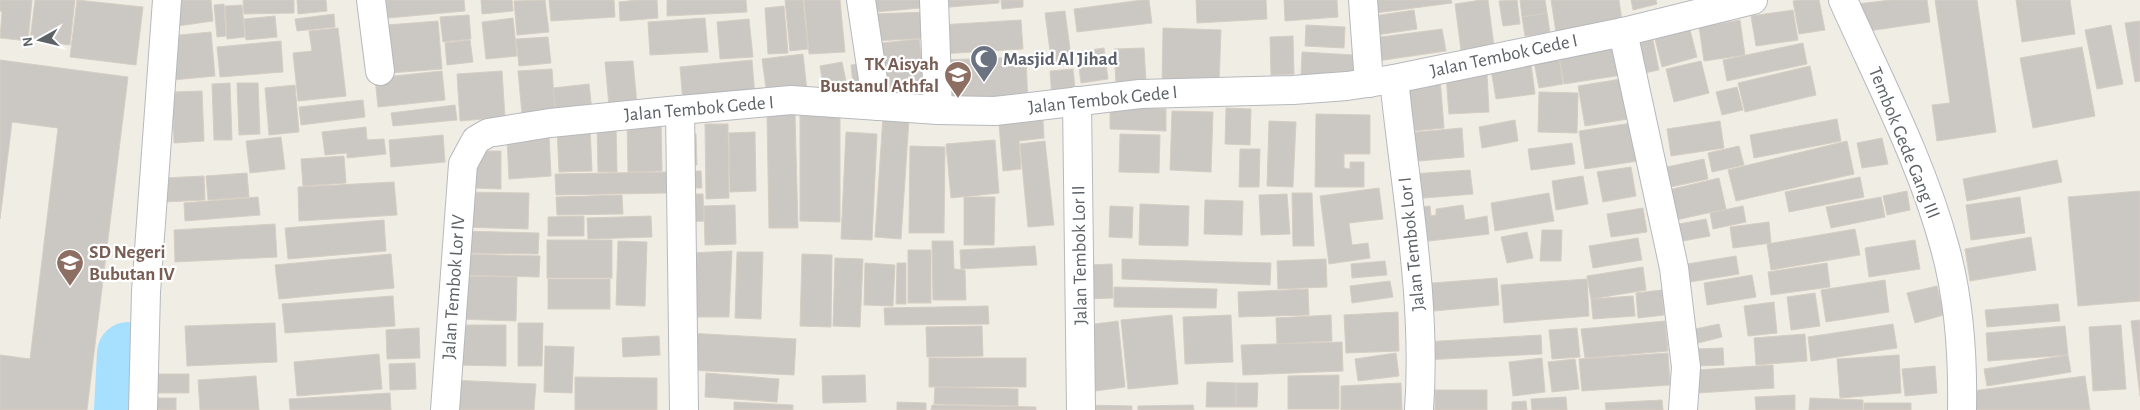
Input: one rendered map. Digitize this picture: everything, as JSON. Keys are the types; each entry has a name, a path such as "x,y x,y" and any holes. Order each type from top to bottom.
{"street":[{"path":"142,410 146,292 166,0"},
{"path":"371,0 380,71"},
{"path":"861,0 877,106"},
{"path":"934,0 938,110"},
{"name":"Jalan Tembok Lor I","path":"1362,0 1381,81 1419,298 1421,380 1419,410"},
{"name":"Jalan Tembok Gede I","path":"463,164 476,140 488,132 550,123 680,110 791,100 938,110 995,110 1140,94 1293,90 1381,81 1623,32 1753,0"},
{"name":"Tembok Gede Gang III","path":"1843,0 1926,188 1946,250 1957,316 1963,383 1962,410"},
{"path":"1623,32 1674,268 1686,367 1684,410"},
{"name":"Jalan Tembok Lor II","path":"1077,101 1081,410"},
{"path":"680,110 684,410"},
{"name":"Jalan Tembok Lor IV","path":"445,410 463,164"}],"building":[{"path":"0,0 32,0 28,41 0,38 2,12 0,11"},
{"path":"35,0 75,0 70,45 30,40"},
{"path":"77,0 143,7 136,65 70,57"},
{"path":"175,0 211,0 213,21 178,26"},
{"path":"243,0 294,0 294,13 244,14"},
{"path":"297,0 326,0 327,11 298,14"},
{"path":"386,0 464,0 465,11 388,18"},
{"path":"481,0 512,0 513,11 482,14"},
{"path":"545,0 549,32 517,35 514,1"},
{"path":"549,0 614,0 615,17 551,21"},
{"path":"657,0 658,18 620,21 619,2"},
{"path":"667,0 746,0 747,12 667,16"},
{"path":"785,0 803,0 808,49 790,51"},
{"path":"804,0 840,0 845,52 809,54"},
{"path":"864,0 930,0 931,7 865,13"},
{"path":"937,0 999,0 999,3 938,8"},
{"path":"1001,0 1023,0 1023,7 1002,9"},
{"path":"1149,0 1152,23 1077,32 1074,9"},
{"path":"1196,0 1266,0 1267,19 1197,23"},
{"path":"1284,0 1337,0 1338,17 1285,21"},
{"path":"1366,0 1451,0 1452,3 1368,14"},
{"path":"1488,0 1494,46 1461,50 1455,4"},
{"path":"1517,0 1520,24 1503,26 1499,1"},
{"path":"1520,0 1545,0 1547,13 1522,17"},
{"path":"1551,0 1619,0 1623,28 1557,39"},
{"path":"1631,0 1656,0 1657,4 1633,10"},
{"path":"1819,0 1825,30 1799,34 1793,1"},
{"path":"1891,0 1927,0 1930,22 1861,32 1857,4"},
{"path":"1935,0 1977,0 1996,132 1937,141 1932,105 1950,103"},
{"path":"2016,0 2070,0 2075,34 2022,42"},
{"path":"224,4 226,36 217,37 214,5"},
{"path":"242,5 245,37 227,39 225,6"},
{"path":"784,6 788,53 768,54 765,8"},
{"path":"1414,10 1417,29 1370,36 1367,17"},
{"path":"1793,10 1798,40 1756,46 1751,16"},
{"path":"1065,11 1072,64 1052,66 1045,13"},
{"path":"927,12 929,38 873,41 872,14"},
{"path":"1547,13 1550,33 1525,36 1522,17"},
{"path":"334,14 335,27 297,31 295,19"},
{"path":"469,15 471,39 443,42 440,17"},
{"path":"275,16 277,37 246,40 244,19"},
{"path":"513,18 517,56 486,59 482,22"},
{"path":"705,18 708,52 650,55 648,22"},
{"path":"749,19 753,57 720,59 717,22"},
{"path":"1021,20 1023,49 941,54 939,25"},
{"path":"1740,20 1745,55 1704,61 1699,27"},
{"path":"438,21 442,69 390,73 386,25"},
{"path":"2140,21 2140,81 2135,82 2125,23"},
{"path":"1306,25 1345,27 1344,48 1305,46"},
{"path":"2111,25 2123,84 2097,89 2085,30"},
{"path":"1689,26 1697,57 1662,67 1654,35"},
{"path":"338,28 346,96 298,101 293,53 312,51 309,31"},
{"path":"1163,28 1221,30 1219,86 1162,84"},
{"path":"1442,29 1446,51 1377,61 1373,38"},
{"path":"211,32 215,76 173,80 169,36"},
{"path":"1652,35 1659,70 1634,75 1627,40"},
{"path":"1293,36 1294,74 1271,75 1270,37"},
{"path":"548,37 551,63 519,66 516,39"},
{"path":"919,39 922,61 874,66 872,44"},
{"path":"1616,39 1622,75 1564,84 1558,48"},
{"path":"470,40 473,62 447,65 445,43"},
{"path":"281,41 283,72 220,77 217,47"},
{"path":"1803,43 1807,64 1727,81 1723,60"},
{"path":"2082,47 2095,116 2033,128 2020,58"},
{"path":"1104,48 1108,79 1081,83 1077,52"},
{"path":"1144,48 1146,82 1116,84 1114,49"},
{"path":"1302,52 1354,55 1353,79 1301,76"},
{"path":"1558,52 1563,84 1539,88 1533,56"},
{"path":"803,54 807,91 767,96 762,59"},
{"name":"Masjid Al Jihad","path":"1026,57 1028,106 941,108 939,60"},
{"name":"SD Negeri Bubutan IV","path":"0,60 128,77 87,410 0,410 0,355 30,359 58,128 12,122 0,219"},
{"path":"752,60 755,97 683,103 680,67"},
{"path":"633,61 637,104 609,106 605,62"},
{"path":"1701,61 1709,93 1674,102 1666,69"},
{"path":"842,62 847,86 824,91 820,66"},
{"path":"868,63 871,93 854,94 851,65"},
{"path":"923,63 925,85 880,90 878,68"},
{"path":"1531,64 1535,94 1496,99 1491,70"},
{"path":"1810,66 1816,95 1745,112 1738,83"},
{"path":"552,69 555,112 522,114 518,71"},
{"path":"1073,69 1076,98 1052,100 1050,71"},
{"path":"442,71 445,100 378,107 375,78"},
{"path":"502,71 505,117 460,121 457,74"},
{"path":"1487,73 1489,112 1449,114 1446,76"},
{"path":"1440,78 1444,128 1402,132 1398,81"},
{"path":"1621,79 1628,119 1585,126 1578,86"},
{"path":"230,83 232,140 214,140 212,84"},
{"path":"237,83 258,83 260,134 239,135"},
{"path":"589,84 592,110 556,114 553,88"},
{"path":"295,85 299,132 269,135 265,88"},
{"path":"1737,87 1743,110 1722,115 1716,92"},
{"path":"931,88 933,102 910,105 908,90"},
{"path":"202,91 204,141 174,143 172,92"},
{"path":"1539,92 1578,93 1577,133 1538,132"},
{"path":"363,100 365,117 301,125 299,107"},
{"path":"455,105 457,120 393,126 391,113"},
{"path":"1110,107 1166,109 1166,131 1110,129"},
{"path":"1226,108 1251,109 1250,145 1225,144"},
{"path":"1172,111 1213,112 1211,172 1170,170"},
{"path":"795,114 798,228 769,228 767,115"},
{"path":"1316,114 1370,115 1370,154 1344,154 1344,168 1350,169 1350,162 1364,162 1364,187 1315,187"},
{"path":"800,115 840,115 840,222 800,221"},
{"path":"883,116 909,119 901,239 875,237"},
{"path":"661,119 662,171 628,172 627,120"},
{"path":"1837,119 1841,141 1754,158 1750,135"},
{"path":"1043,120 1044,138 1019,141 1021,169 1003,171 999,125"},
{"path":"1515,120 1518,141 1482,148 1479,127"},
{"path":"1269,121 1296,122 1293,187 1267,186"},
{"path":"1720,121 1724,148 1671,156 1667,129"},
{"path":"1632,123 1638,161 1585,169 1579,131"},
{"path":"597,124 616,124 617,172 598,172"},
{"path":"705,124 728,124 729,198 706,199"},
{"path":"590,126 592,171 559,172 557,127"},
{"path":"366,127 367,140 384,139 386,154 347,158 347,153 325,155 322,132"},
{"path":"1462,128 1464,157 1408,162 1406,133"},
{"path":"755,132 756,191 730,192 729,133"},
{"path":"846,132 877,134 872,240 841,239"},
{"path":"549,134 551,176 509,179 507,137"},
{"path":"696,134 697,165 686,164 685,135"},
{"path":"1120,134 1160,135 1159,173 1119,172"},
{"path":"443,135 445,162 391,167 389,140"},
{"path":"281,137 285,169 250,173 246,141"},
{"path":"1882,138 1888,164 1862,168 1857,143"},
{"path":"995,140 999,193 951,198 946,144"},
{"path":"1045,141 1054,225 1028,227 1020,144"},
{"path":"1847,141 1854,174 1736,201 1728,170"},
{"path":"1572,143 1575,164 1531,170 1528,149"},
{"path":"910,146 945,147 944,233 909,233"},
{"path":"1739,146 1744,165 1712,172 1708,153"},
{"path":"1240,149 1260,149 1259,187 1239,187"},
{"path":"473,151 501,151 501,189 473,188"},
{"path":"344,156 346,183 303,186 301,159"},
{"path":"1704,159 1708,179 1666,188 1662,168"},
{"path":"2057,160 2062,182 1967,201 1963,179"},
{"path":"1631,167 1636,196 1603,202 1597,172"},
{"path":"1470,170 1473,194 1412,199 1411,174"},
{"path":"684,171 701,171 702,188 685,188"},
{"path":"667,172 667,193 556,195 555,174"},
{"path":"247,173 249,197 208,200 206,176"},
{"path":"204,176 205,200 164,202 163,178"},
{"path":"1583,176 1588,204 1556,210 1552,181"},
{"path":"1860,177 1864,197 1789,212 1785,192"},
{"path":"1719,178 1726,209 1667,222 1660,192"},
{"path":"394,182 397,215 299,221 298,187"},
{"path":"1379,188 1383,219 1349,223 1352,245 1368,243 1370,258 1329,264 1320,196"},
{"path":"1907,191 1910,210 1887,215 1883,196"},
{"path":"2140,191 2140,301 2078,306 2068,197"},
{"path":"463,192 529,193 528,229 462,227"},
{"path":"1292,193 1312,193 1314,246 1293,246"},
{"path":"1549,193 1554,221 1495,231 1491,203"},
{"path":"683,194 703,194 704,221 684,222"},
{"path":"1287,194 1290,234 1261,235 1259,195"},
{"path":"622,195 623,214 557,215 556,197"},
{"path":"258,197 260,215 185,221 184,203"},
{"path":"964,197 995,197 994,245 964,245"},
{"path":"1881,197 1885,217 1831,228 1826,207"},
{"path":"2020,197 2025,233 1971,240 1966,205"},
{"path":"1205,200 1243,201 1242,235 1204,234"},
{"path":"1140,204 1189,206 1188,246 1139,245"},
{"path":"735,205 736,244 705,245 704,206"},
{"path":"1463,205 1465,220 1487,216 1489,234 1421,242 1418,207 1430,206 1431,216 1436,215 1436,209"},
{"path":"1110,206 1133,207 1132,238 1109,237"},
{"path":"1743,206 1746,222 1713,229 1710,213"},
{"path":"1643,208 1647,232 1611,237 1607,214"},
{"path":"584,216 584,236 548,236 548,217"},
{"path":"651,216 652,237 588,239 587,218"},
{"path":"1706,219 1710,236 1672,243 1668,226"},
{"path":"384,220 386,251 288,259 285,228"},
{"path":"1769,222 1771,243 1733,248 1730,227"},
{"path":"275,224 277,257 175,262 174,230"},
{"path":"1855,229 1860,255 1771,270 1767,244"},
{"path":"1542,230 1562,230 1561,261 1540,261"},
{"path":"462,231 539,233 538,254 462,253"},
{"path":"1527,232 1533,258 1507,263 1501,237"},
{"path":"2031,237 2036,270 1970,281 1965,249"},
{"path":"1638,238 1642,260 1593,268 1589,246"},
{"path":"547,240 612,240 612,278 547,278"},
{"path":"1915,240 1920,269 1869,277 1865,248"},
{"path":"618,241 647,242 645,306 616,305"},
{"path":"932,241 953,241 954,269 965,270 966,300 933,300"},
{"path":"1035,246 1037,265 961,269 960,250"},
{"path":"908,250 931,250 931,303 908,303"},
{"path":"732,251 729,317 692,317 692,253"},
{"path":"737,252 763,252 761,319 735,318"},
{"path":"391,254 394,288 279,299 275,265"},
{"path":"460,254 540,256 539,277 459,275"},
{"path":"802,254 832,255 831,327 800,326"},
{"path":"1736,256 1739,274 1684,283 1681,265"},
{"path":"835,258 863,259 860,327 833,326"},
{"path":"1122,259 1271,263 1270,285 1122,279"},
{"path":"1326,259 1327,287 1278,289 1277,261"},
{"path":"1385,261 1387,275 1352,278 1351,264"},
{"path":"865,263 895,265 893,306 864,305"},
{"path":"897,263 906,263 906,304 896,304"},
{"path":"1827,263 1830,287 1771,295 1768,272"},
{"path":"1112,264 1113,298 1087,299 1087,265"},
{"path":"1643,267 1646,290 1591,299 1587,276"},
{"path":"1752,275 1756,297 1707,305 1704,283"},
{"path":"458,276 517,277 516,321 457,319"},
{"path":"1497,278 1499,305 1423,312 1420,284"},
{"path":"548,279 610,279 610,309 548,309"},
{"path":"1587,279 1589,316 1504,323 1501,285"},
{"path":"1885,280 1889,312 1826,322 1821,290"},
{"path":"1390,281 1393,297 1352,303 1350,286"},
{"path":"1937,286 1944,315 1915,323 1907,293"},
{"path":"1114,287 1217,289 1216,308 1114,307"},
{"path":"1308,289 1309,315 1239,317 1238,292"},
{"path":"1662,290 1664,315 1638,318 1636,293"},
{"path":"1815,293 1820,326 1791,330 1787,297"},
{"path":"393,296 395,326 285,333 282,304"},
{"path":"1633,296 1635,316 1593,319 1591,299"},
{"path":"1774,302 1777,333 1748,336 1744,306"},
{"path":"2058,304 2060,321 1987,327 1985,310"},
{"path":"988,306 989,324 885,325 884,308"},
{"path":"1398,312 1399,351 1346,353 1344,315"},
{"path":"1172,315 1178,384 1128,389 1121,320"},
{"path":"1231,315 1233,362 1185,364 1183,317"},
{"path":"1331,315 1332,341 1277,344 1276,318"},
{"path":"2140,320 2140,396 2131,321"},
{"path":"1118,321 1125,387 1095,391 1087,325"},
{"path":"1665,321 1668,351 1585,358 1581,329"},
{"path":"275,323 277,362 187,366 185,326"},
{"path":"518,323 543,323 542,366 518,366"},
{"path":"1719,324 1722,337 1698,343 1695,329"},
{"path":"1893,324 1897,348 1811,361 1808,337"},
{"path":"455,325 506,325 506,366 454,365"},
{"path":"2121,325 2126,389 2093,391 2089,327"},
{"path":"982,326 983,356 927,357 926,327"},
{"path":"2065,326 2068,355 1988,361 1986,333"},
{"path":"419,328 420,358 387,359 386,330"},
{"path":"1577,328 1580,357 1552,359 1549,330"},
{"path":"688,333 796,339 794,375 686,370"},
{"path":"1805,334 1807,361 1756,365 1754,338"},
{"path":"1541,335 1542,354 1424,360 1423,342"},
{"path":"659,336 660,355 623,357 622,338"},
{"path":"1342,342 1343,371 1243,375 1241,345"},
{"path":"545,346 574,347 572,393 544,392"},
{"path":"1723,348 1724,365 1698,366 1697,349"},
{"path":"1396,353 1399,376 1358,381 1355,359"},
{"path":"1668,353 1670,385 1582,391 1579,359"},
{"path":"379,354 382,389 297,396 294,362"},
{"path":"1899,355 1901,393 1840,398 1837,359"},
{"path":"2068,355 2071,372 1987,386 1984,369"},
{"path":"929,358 1026,358 1026,387 929,387"},
{"path":"1542,358 1545,392 1513,396 1509,362"},
{"path":"1575,359 1579,389 1552,392 1548,362"},
{"path":"415,363 416,389 390,390 389,364"},
{"path":"1773,365 1774,388 1698,393 1697,370"},
{"path":"1935,366 1937,393 1905,396 1902,369"},
{"path":"706,373 779,379 777,402 705,397"},
{"path":"154,374 189,374 189,393 155,393"},
{"path":"865,375 866,402 823,403 822,376"},
{"path":"1339,375 1339,409 1288,409 1288,376"},
{"path":"256,376 259,410 200,410 198,380"},
{"path":"2085,376 2090,410 1975,410 1972,391"},
{"path":"575,377 657,378 657,410 575,410"},
{"path":"451,380 536,384 534,410 449,410"},
{"path":"1207,382 1236,383 1236,407 1206,407"},
{"path":"1236,383 1258,383 1257,407 1236,407"},
{"path":"1401,383 1402,410 1341,410 1341,386"},
{"path":"935,387 1018,389 1018,406 934,404"},
{"path":"1435,390 1487,390 1487,410 1435,410"},
{"path":"390,393 391,410 290,410 289,399"},
{"path":"1795,395 1795,410 1756,410 1755,397"},
{"path":"1566,397 1567,410 1532,410 1531,399"},
{"path":"147,398 176,398 176,410 147,410"},
{"path":"1810,398 1863,400 1863,410 1809,410"},
{"path":"1662,400 1663,410 1606,410 1605,403"},
{"path":"1526,401 1527,410 1512,410 1512,402"},
{"path":"734,402 793,405 793,410 734,410"},
{"path":"897,402 926,403 926,410 897,410"},
{"path":"1864,403 1911,403 1911,410 1864,410"},
{"path":"932,405 1036,407 1036,410 931,410"},
{"path":"1087,405 1132,406 1132,410 1087,410"},
{"path":"1193,405 1194,410 1138,410 1138,406"}],"waterway":[{"path":"125,410 128,353"}],"place":[{"name":"Masjid Al Jihad","path":"984,83"},
{"name":"TK Aisyah Bustanul Athfal","path":"958,99"},
{"name":"SD Negeri Bubutan IV","path":"70,287"}]}
